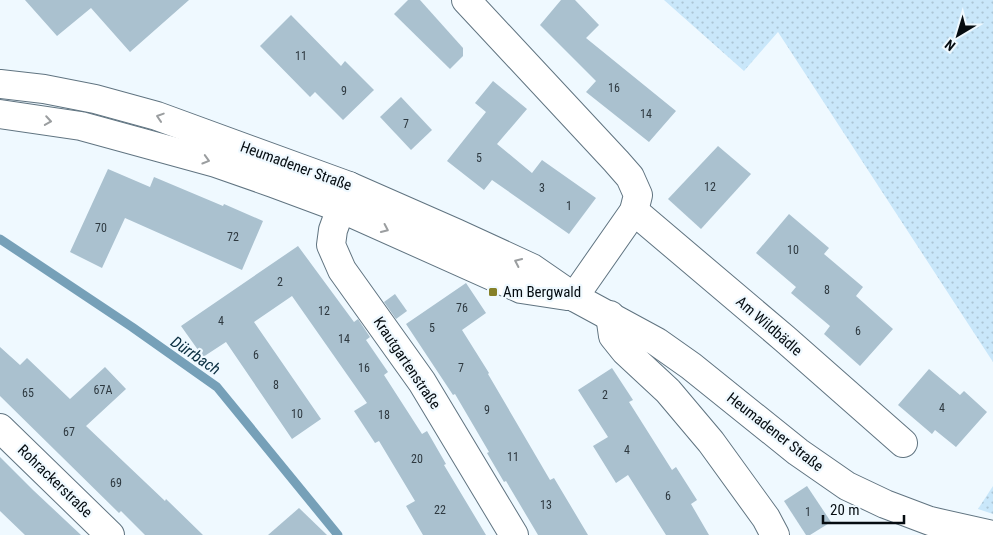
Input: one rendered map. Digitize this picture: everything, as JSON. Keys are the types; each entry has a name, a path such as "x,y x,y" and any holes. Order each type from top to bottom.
{"street":[{"path":"466,0 630,177 638,194 634,211 574,297"},
{"name":"Heumadener Straße","path":"0,84 44,89 94,99 157,116 345,197 521,289 574,297 657,342 691,366 798,452 847,486 885,504 930,521 992,535"},
{"name":"Heumadener Straße","path":"0,114 81,126 187,155 273,183 345,197"},
{"name":"Krautgartenstraße","path":"345,197 333,230 331,245 342,270 422,382 514,535"},
{"name":"Am Wildbädle","path":"634,211 785,339 903,443"},
{"path":"610,315 613,336 625,351 668,391 711,442 766,518 775,535"},
{"name":"Rohrackerstraße","path":"0,428 110,535"}],"shaded area":[{"path":"664,0 993,0 993,362 778,32 744,71"},
{"path":"993,486 993,514 978,509"}],"building":[{"path":"25,0 189,0 130,52 91,8 57,36"},
{"path":"408,0 420,0 463,48 463,56 450,69 394,14"},
{"path":"561,0 575,0 599,25 586,38 676,111 649,142 586,92 596,81 540,25"},
{"path":"291,15 341,66 345,61 374,90 343,120 315,92 310,97 260,46"},
{"path":"493,81 527,109 497,144 532,173 542,160 596,198 569,234 492,180 484,190 447,161 486,112 475,103"},
{"path":"401,97 432,130 411,150 380,117"},
{"path":"718,146 751,174 701,229 668,199"},
{"path":"108,169 150,187 154,177 263,221 242,270 125,218 102,268 70,252"},
{"path":"789,214 829,248 824,254 863,287 856,296 893,329 860,366 824,334 830,326 791,293 796,287 756,253"},
{"path":"298,246 354,322 358,319 370,337 366,340 388,372 384,375 422,434 427,431 446,464 444,465 486,535 423,535 406,506 415,501 379,441 375,443 354,411 367,403 292,296 254,322 321,419 292,439 226,342 203,357 181,326"},
{"path":"466,283 486,313 462,330 489,373 550,480 554,478 588,535 538,535 506,481 504,482 455,394 453,395 406,324"},
{"path":"395,294 407,311 396,319 384,302"},
{"path":"0,347 20,365 27,358 70,399 105,367 126,389 86,426 203,535 145,535 121,511 119,513 0,396"},
{"path":"612,368 633,400 629,402 672,470 676,467 697,500 691,504 709,535 666,535 628,475 616,483 593,446 608,437 578,390"},
{"path":"929,369 960,395 964,391 987,412 956,447 935,430 932,434 898,405"},
{"path":"0,457 81,535 25,535 0,511"},
{"path":"807,486 831,522 810,535 806,535 784,501"},
{"path":"299,508 327,535 268,535"}],"waterway":[{"name":"Dürrbach","path":"0,239 132,327 217,387 338,535"}],"place":[{"name":"Am Bergwald","path":"493,292"}]}
